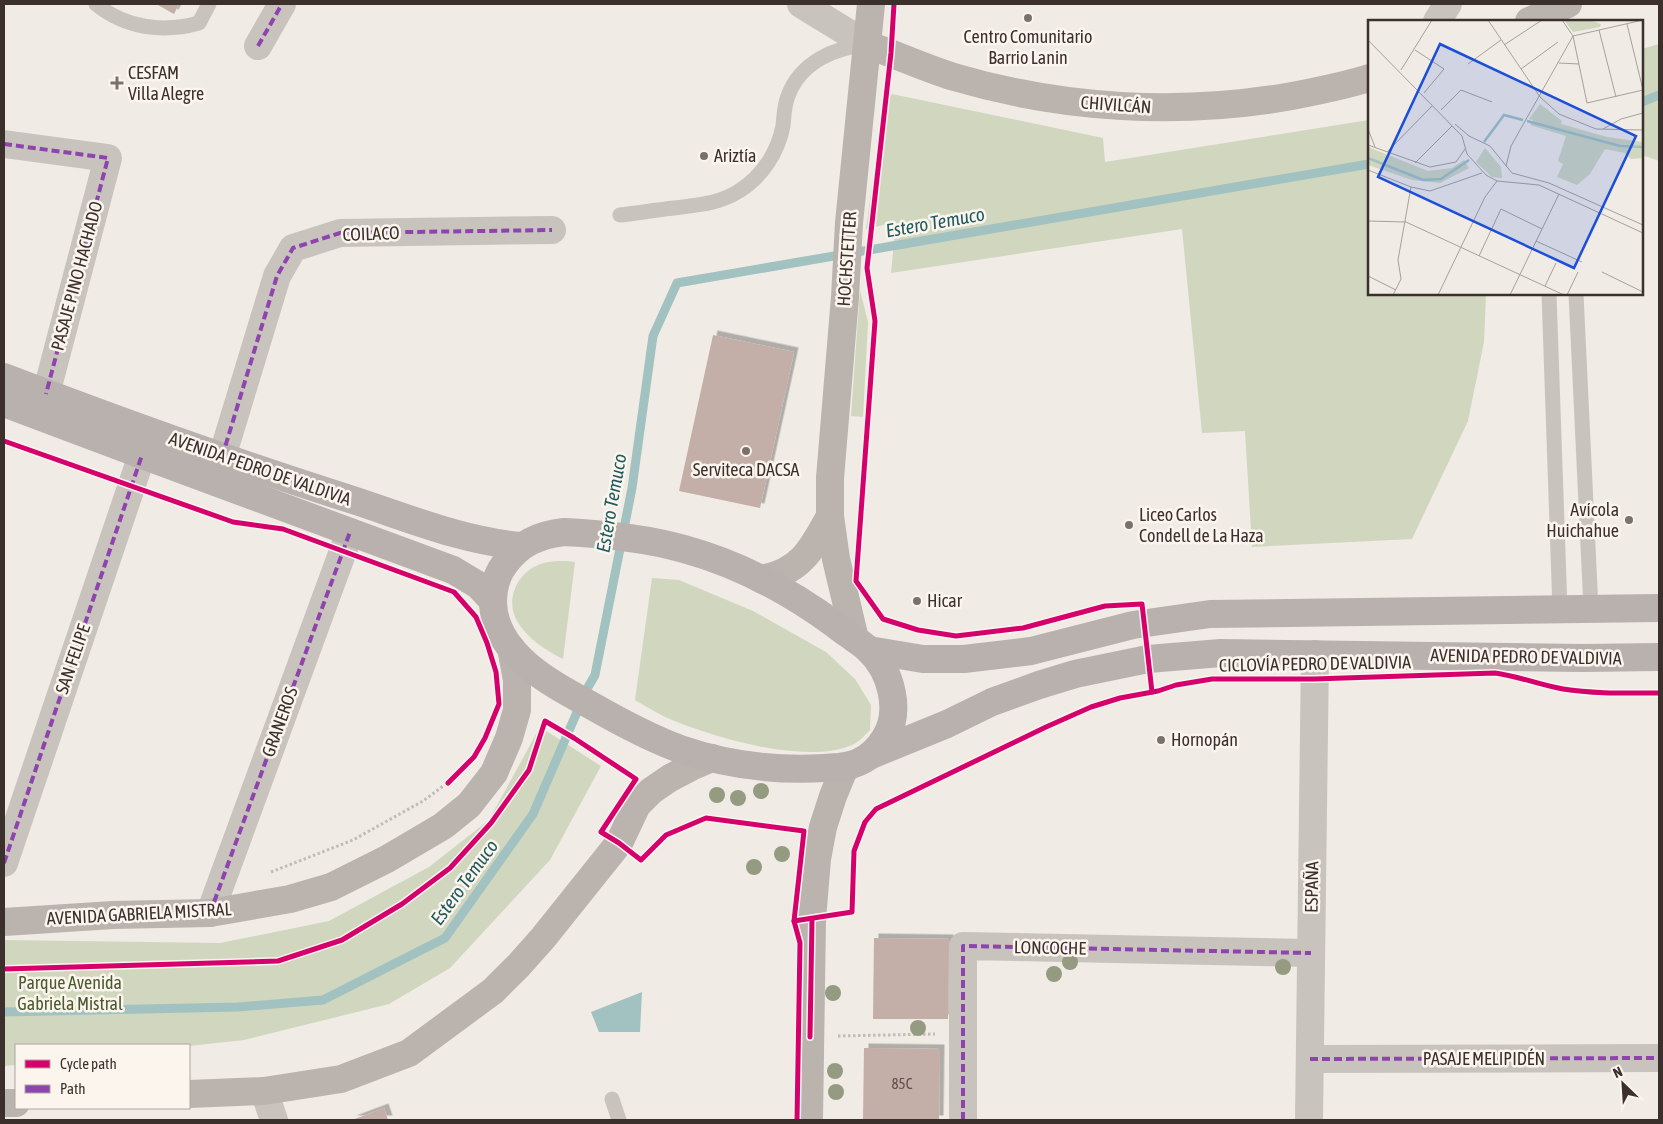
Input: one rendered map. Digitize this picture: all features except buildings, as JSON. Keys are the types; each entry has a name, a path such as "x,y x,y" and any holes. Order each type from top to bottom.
{"main road":[{"name":"HOCHSTETTER","path":"862,645 836,559 830,516 830,478 845,297 849,223 871,4"},
{"path":"1531,20 1568,4"},
{"name":"CHIVILCÁN","path":"868,45 952,76 1005,91 1113,106 1168,108 1218,106 1268,100 1317,91 1368,78"},
{"name":"AVENIDA PEDRO DE VALDIVIA","path":"4,377 222,457 469,537 503,545 521,546"},
{"name":"AVENIDA PEDRO DE VALDIVIA","path":"4,403 453,570 478,585 493,601"},
{"name":"HOCHSTETTER","path":"761,579 774,577 797,565 814,546 830,516"},
{"name":"AVENIDA PEDRO DE VALDIVIA","path":"564,532 643,540 703,555 761,579 803,603 862,645 879,662 886,675 891,689 892,725 879,747 858,763 845,767 812,769 745,765 680,749 650,736 558,687 525,663 503,637 497,624 493,601 496,583 501,570 521,546 548,534 564,532"},
{"name":"AVENIDA PEDRO DE VALDIVIA","path":"862,645 923,659 964,659 1031,651 1133,625 1210,614 1659,608"},
{"name":"AVENIDA GABRIELA MISTRAL","path":"4,922 113,915 210,913 290,900 331,887 387,858 443,826 469,805 494,773 509,738 518,710 517,680 511,648"},
{"name":"AVENIDA PEDRO DE VALDIVIA","path":"870,755 947,724 992,702 1039,685 1085,672 1148,659 1221,653 1583,658 1659,657"},
{"path":"190,1094 264,1091 341,1079 409,1053 493,991 543,938 619,843 637,805 670,778 712,758"},
{"path":"809,1120 812,919 817,859 823,827 845,767"}],"street":[{"path":"258,46 282,4"},
{"path":"801,4 868,45"},
{"path":"1438,20 1448,4"},
{"name":"PASAJE PINO HACHADO","path":"4,144 108,158 46,394"},
{"name":"COILACO","path":"222,457 277,276 293,248 340,233 552,230"},
{"name":"SAN FELIPE","path":"4,863 142,455"},
{"name":"GRANEROS","path":"210,913 350,532"},
{"name":"ESPAÑA","path":"1309,1120 1315,654"},
{"name":"LONCOCHE","path":"963,1120 963,946 1311,953"},
{"name":"PASAJE MELIPIDÉN","path":"1310,1060 1659,1058"},
{"path":"264,1091 274,1120"}],"lane":[{"path":"96,4 105,11 135,25 170,29 199,23 209,4"},
{"path":"620,215 706,205 724,199 740,190 754,179 772,156 778,143 788,96 794,83 803,72 824,56 838,50 868,45"},
{"path":"1549,295 1560,610"},
{"path":"1576,295 1591,609"},
{"path":"612,1099 619,1120"}],"path":[{"path":"810,1037 963,1034"}],"green space":[{"path":"1659,44 1659,161 1643,155 1643,49"},
{"path":"892,94 1103,138 1105,162 1368,120 1368,295 1486,295 1484,342 1468,421 1412,539 1252,547 1245,431 1202,433 1182,229 891,273 896,222 866,229 883,108"},
{"path":"860,290 868,322 863,417 851,416"},
{"path":"575,562 563,659 542,647 525,632 516,619 512,604 515,588 523,575 529,570 544,563"},
{"path":"652,578 679,580 753,611 826,652 855,679 871,705 870,730 855,744 833,750 811,752 787,751 737,741 691,727 667,718 635,700"},
{"name":"Parque Avenida Gabriela Mistral","path":"540,727 601,766 550,860 450,968 389,1004 244,1040 190,1046 190,1044 15,1044 15,1065 4,1066 4,940 220,943 329,921 429,867 489,820"}],"water":[{"path":"642,992 640,1032 599,1032 591,1012"}],"waterway":[{"name":"Estero Temuco","path":"1643,102 1659,95"},
{"name":"Estero Temuco","path":"4,1012 238,1007 323,1000 445,938 533,814 587,689 595,675 632,488 653,336 677,283 1368,164"}],"marked path":[{"path":"258,46 282,4"},
{"path":"4,144 108,158 46,394"},
{"path":"222,457 277,276 293,248 340,233 552,230"},
{"path":"4,863 142,455"},
{"path":"210,913 350,532"},
{"path":"963,1120 963,946 1311,953"},
{"path":"1310,1059 1659,1058"}],"cycle path":[{"path":"894,4 891,53 867,268 875,321 856,581 883,619 918,630 956,636 1023,628 1105,606 1142,604 1152,692"},
{"path":"4,441 233,522 283,529 454,592 476,617 487,643 496,672 499,704 485,738 474,757 448,783"},
{"name":"CICLOVÍA PEDRO DE VALDIVIA","path":"794,921 852,912 854,851 865,822 876,809 1046,727 1091,707 1120,698 1212,679 1314,679 1495,673 1575,691 1659,693"},
{"path":"4,969 278,961 342,940 402,904 450,868 491,823 529,770 545,721 636,779 601,832 641,860 666,835 706,818 804,831 794,921 800,943 797,1120"},
{"path":"810,1037 812,919"}],"place":[{"name":"Centro Comunitario Barrio Lanin","path":"1028,18"},
{"name":"CESFAM Villa Alegre","path":"117,83"},
{"name":"Ariztía","path":"704,156"},
{"name":"Serviteca DACSA","path":"746,451"},
{"name":"Avícola Huichahue","path":"1629,520"},
{"name":"Liceo Carlos Condell de La Haza","path":"1129,525"},
{"name":"Hicar","path":"917,601"},
{"name":"Hornopán","path":"1161,740"}]}
